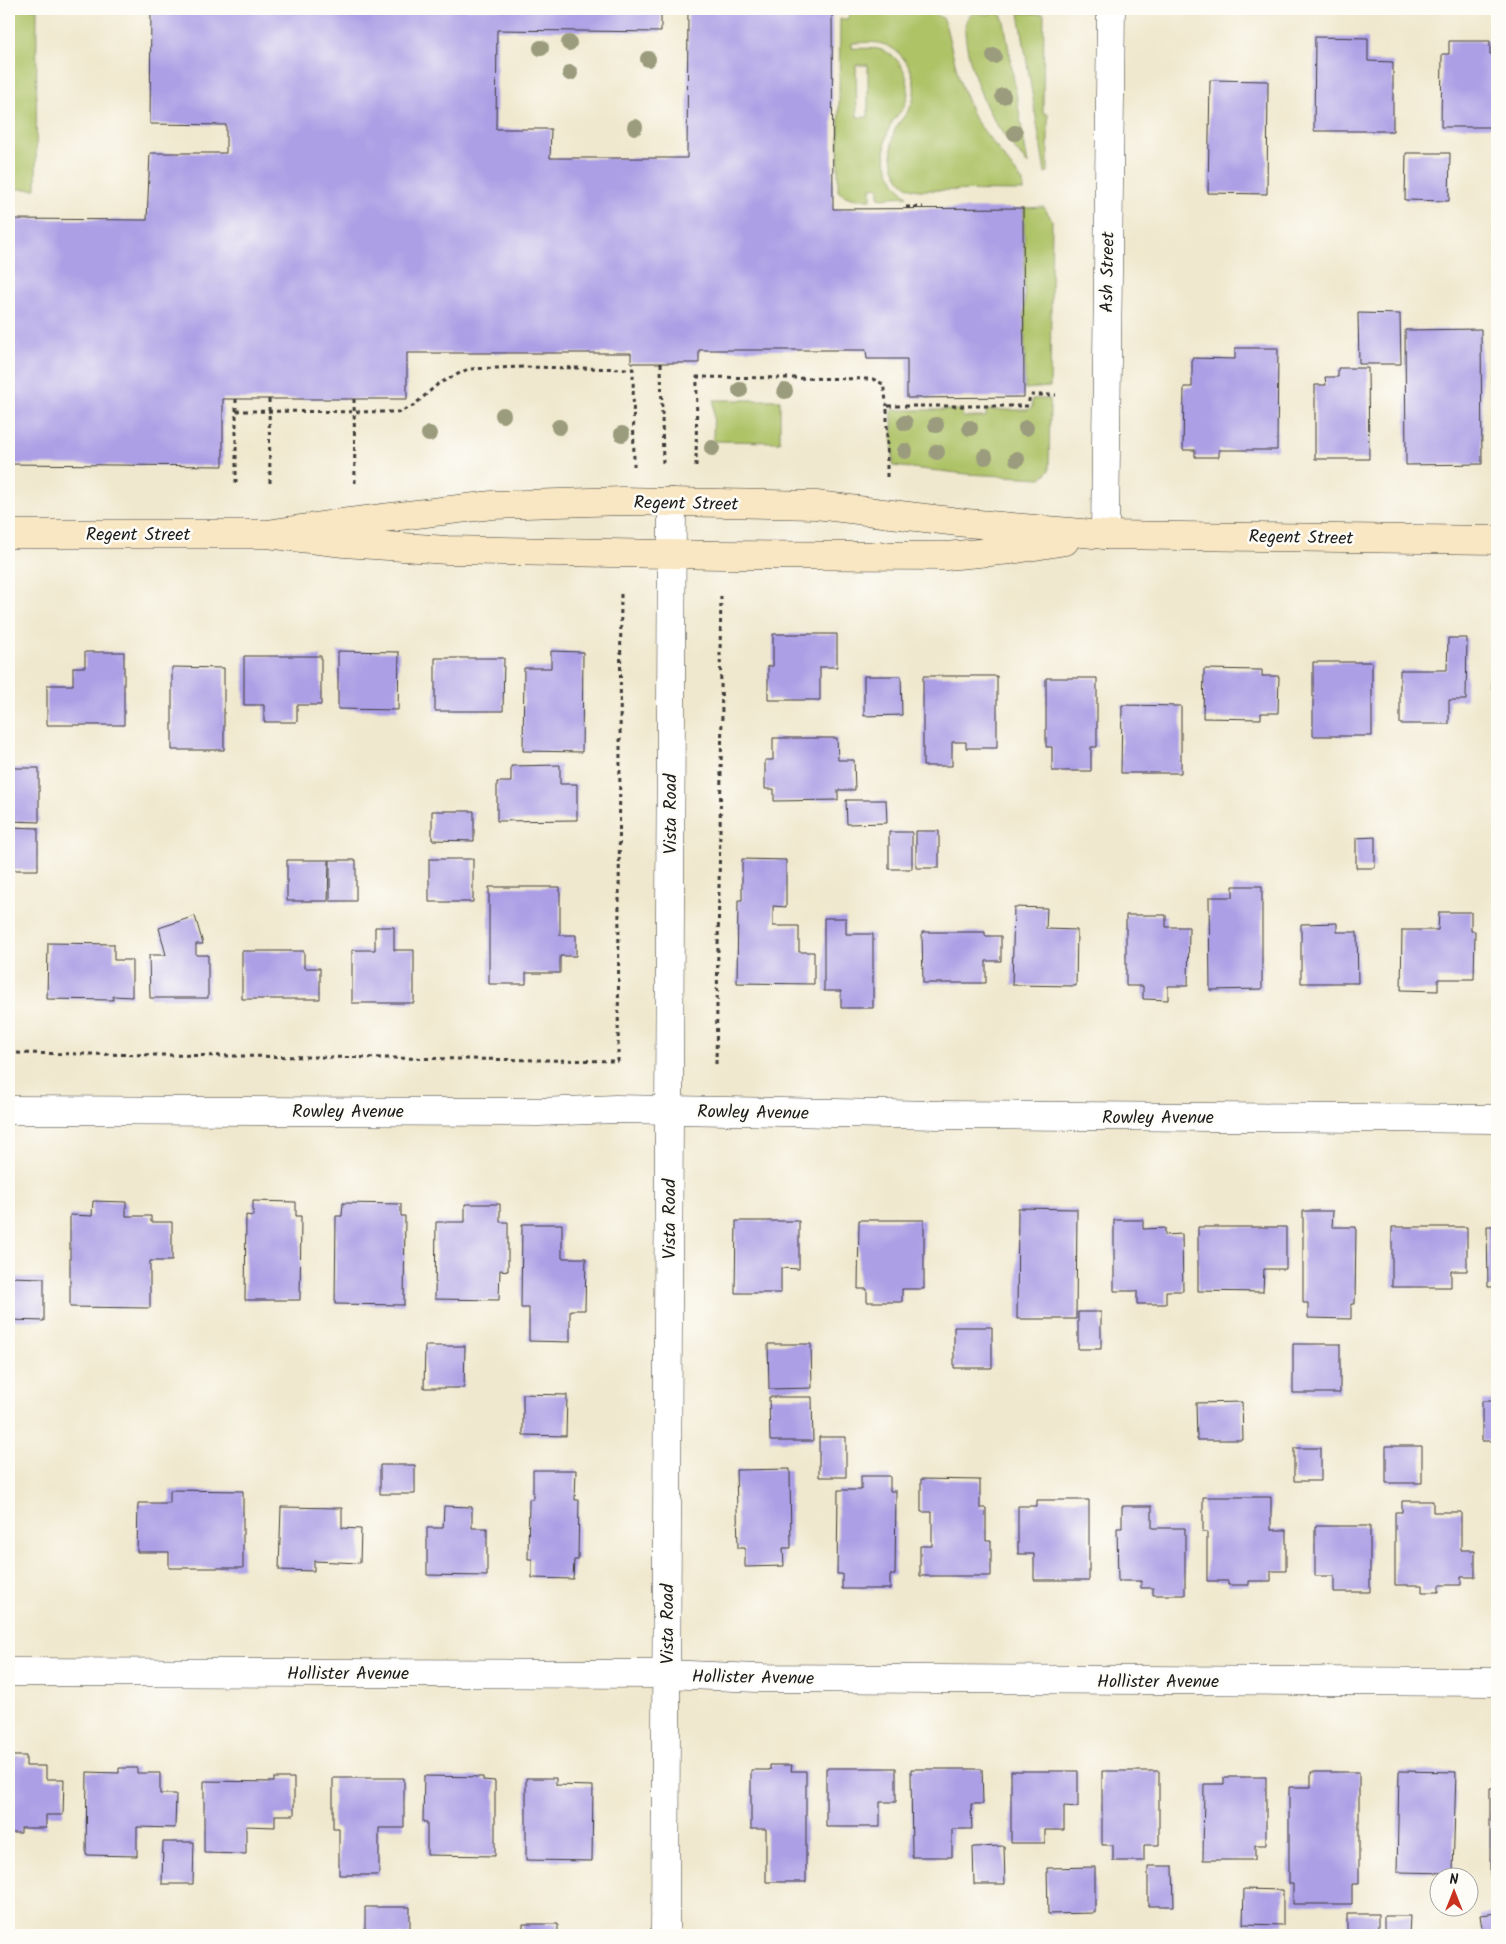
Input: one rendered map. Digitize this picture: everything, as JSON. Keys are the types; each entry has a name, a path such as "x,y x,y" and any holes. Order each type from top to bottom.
{"main road":[{"name":"Regent Street","path":"267,534 341,523 492,506 563,502 672,502 816,506 1105,535 1497,540"},
{"name":"Regent Street","path":"9,534 267,534 344,543 447,550 946,556 1011,550 1105,535"}],"street":[{"name":"Ash Street","path":"1105,535 1111,9"},
{"name":"Vista Road","path":"665,1935 672,502"},
{"name":"Rowley Avenue","path":"9,1110 530,1112 669,1110 949,1115 1497,1119"},
{"name":"Hollister Avenue","path":"9,1672 667,1674 767,1678 1497,1682"}],"path":[{"path":"906,207 923,207"},
{"path":"661,363 663,467"},
{"path":"236,411 399,412 413,406 438,384 468,369 523,367 633,369 634,466"},
{"path":"696,467 696,377 873,379 883,384 887,406 887,477"},
{"path":"887,406 1028,406 1030,395 1056,395"},
{"path":"236,399 236,483"},
{"path":"269,399 270,483"},
{"path":"354,399 355,483"},
{"path":"9,1053 618,1061 621,592"},
{"path":"716,1064 722,714 721,594"}],"green space":[{"path":"9,9 37,9 36,189 9,189"},
{"path":"980,10 980,14 991,14 991,10 1001,15 1004,21 1028,165 991,115 972,67 965,27 968,17"},
{"path":"851,12 932,12 944,19 960,82 974,118 1023,182 1023,191 919,190 910,188 903,183 894,168 892,140 896,128 912,103 914,85 912,76 904,59 891,47 871,42 852,43 852,48 879,49 889,54 901,65 907,80 908,89 905,104 890,126 885,145 885,154 894,181 907,196 879,198 879,187 871,188 871,199 857,199 838,191 840,19 847,19","holes":["856,65 868,65 868,117 857,117"]},
{"path":"1019,13 1044,14 1043,113 1048,114 1048,172 1045,173"},
{"path":"1044,207 1052,220 1050,387 1025,389 1024,208"},
{"path":"1032,399 1050,399 1049,471 1041,478 967,474 893,466 892,410 962,410 962,417 986,417 986,410 1027,410 1032,408"},
{"path":"714,400 780,400 780,442 713,441"}],"building":[{"path":"151,9 661,9 661,32 497,30 496,129 551,129 550,158 687,158 688,9 832,9 833,209 1023,208 1024,397 907,398 907,359 867,359 866,350 699,350 699,363 631,363 631,353 407,353 407,399 223,399 223,466 9,464 9,219 147,220 150,153 226,153 226,125 150,124"},
{"path":"1315,37 1368,38 1368,61 1393,62 1393,131 1314,131"},
{"path":"1449,41 1490,41 1490,54 1497,54 1497,127 1441,127 1442,54 1449,54"},
{"path":"1210,80 1268,81 1267,194 1208,193"},
{"path":"1406,153 1450,153 1449,201 1405,200"},
{"path":"1358,313 1400,314 1401,364 1359,364"},
{"path":"1481,329 1482,464 1406,465 1405,330"},
{"path":"1235,348 1278,348 1277,450 1219,450 1219,457 1195,457 1195,450 1183,450 1184,387 1192,387 1192,358 1235,359"},
{"path":"1338,368 1368,368 1369,459 1315,459 1315,385 1326,385 1325,377 1338,377"},
{"path":"773,634 837,634 837,667 820,667 820,700 768,700 768,666 773,666"},
{"path":"1448,638 1467,638 1466,700 1449,700 1449,724 1400,724 1400,670 1447,670"},
{"path":"338,651 399,652 398,710 338,709"},
{"path":"551,651 583,652 582,752 523,751 524,668 551,668"},
{"path":"85,652 124,652 124,725 47,725 47,685 73,685 73,667 85,667"},
{"path":"244,656 321,656 321,705 297,705 297,722 264,722 264,705 244,705"},
{"path":"435,658 504,658 503,711 435,711"},
{"path":"1313,662 1372,662 1372,736 1313,736"},
{"path":"172,667 224,668 224,750 172,750"},
{"path":"1493,667 1497,667 1497,689 1492,689"},
{"path":"1204,669 1262,670 1262,676 1279,676 1278,713 1261,713 1261,719 1203,718"},
{"path":"864,676 901,676 902,715 864,716"},
{"path":"923,676 997,676 997,748 966,748 966,742 952,742 952,766 923,766"},
{"path":"1046,678 1097,678 1097,747 1091,747 1091,771 1052,771 1052,747 1046,747"},
{"path":"1122,705 1181,706 1181,773 1121,773"},
{"path":"773,738 837,738 838,760 854,760 855,790 838,790 838,800 774,801 774,789 765,789 765,760 773,760"},
{"path":"560,765 560,784 577,784 577,820 497,821 497,782 511,782 511,766"},
{"path":"9,768 39,768 39,822 9,821"},
{"path":"846,800 886,800 887,823 847,824"},
{"path":"432,811 474,811 474,841 432,840"},
{"path":"9,827 38,828 38,870 9,870"},
{"path":"916,831 939,831 939,868 916,868"},
{"path":"889,832 912,832 912,869 889,869"},
{"path":"1375,837 1375,868 1356,868 1356,838"},
{"path":"429,859 473,859 473,902 429,902"},
{"path":"742,859 786,860 786,907 773,906 773,926 799,926 799,952 814,952 814,984 737,983 738,900 742,900"},
{"path":"287,860 329,860 328,901 287,901"},
{"path":"330,860 356,860 356,901 330,901"},
{"path":"1233,886 1262,886 1262,989 1210,990 1209,897 1233,897"},
{"path":"489,887 560,887 560,935 576,935 576,956 560,956 560,973 526,973 526,984 489,984"},
{"path":"1014,907 1047,908 1046,929 1077,930 1076,986 1012,985"},
{"path":"1439,912 1471,912 1471,931 1475,931 1474,979 1438,979 1438,991 1401,990 1402,930 1438,930"},
{"path":"1126,915 1166,915 1166,927 1189,927 1188,986 1168,986 1168,1000 1143,999 1143,986 1126,986"},
{"path":"195,916 203,944 196,944 196,955 208,955 208,998 150,998 149,955 166,955 159,928"},
{"path":"824,918 846,918 846,934 873,934 873,1008 841,1008 841,991 824,991"},
{"path":"1337,923 1337,932 1357,932 1358,983 1301,983 1301,924"},
{"path":"375,927 394,927 394,950 414,950 414,1003 352,1003 352,950 375,950"},
{"path":"922,932 985,932 985,936 1001,936 1001,961 986,961 986,983 923,983"},
{"path":"48,943 114,944 114,960 132,960 132,997 113,996 113,1000 47,999"},
{"path":"242,951 304,951 304,968 320,968 320,999 242,999"},
{"path":"93,1201 126,1202 126,1216 151,1216 151,1222 172,1222 172,1261 150,1261 150,1308 70,1307 70,1215 92,1216"},
{"path":"253,1201 296,1202 296,1216 301,1216 300,1300 245,1300 246,1215 253,1216"},
{"path":"343,1203 401,1204 401,1216 405,1216 404,1305 335,1304 336,1216 342,1216"},
{"path":"465,1204 500,1204 500,1222 508,1222 508,1271 500,1270 499,1300 435,1299 436,1222 465,1222"},
{"path":"1018,1208 1077,1209 1076,1319 1017,1319"},
{"path":"1303,1211 1333,1211 1332,1227 1356,1227 1355,1304 1351,1304 1351,1319 1308,1318 1308,1303 1303,1303"},
{"path":"859,1220 924,1220 924,1289 902,1289 902,1302 867,1302 867,1289 858,1289"},
{"path":"1114,1220 1143,1220 1143,1229 1165,1228 1165,1235 1182,1234 1183,1291 1166,1291 1166,1304 1137,1304 1137,1291 1114,1291"},
{"path":"736,1221 799,1221 799,1269 781,1268 781,1293 735,1293"},
{"path":"522,1224 562,1224 562,1258 586,1258 585,1310 570,1310 570,1342 529,1341 529,1308 521,1308"},
{"path":"1487,1226 1497,1226 1497,1287 1488,1287"},
{"path":"1198,1227 1286,1227 1286,1269 1264,1269 1263,1292 1198,1291"},
{"path":"1392,1227 1467,1227 1467,1271 1451,1271 1451,1287 1392,1287"},
{"path":"9,1277 44,1278 44,1321 9,1320"},
{"path":"1078,1312 1101,1312 1101,1349 1078,1349"},
{"path":"954,1327 992,1327 992,1368 954,1368"},
{"path":"768,1344 811,1344 812,1388 769,1389"},
{"path":"1293,1344 1340,1344 1340,1393 1293,1393"},
{"path":"425,1346 465,1346 464,1388 424,1388"},
{"path":"523,1394 567,1395 566,1436 523,1435"},
{"path":"769,1397 812,1397 813,1441 770,1441"},
{"path":"1482,1401 1497,1401 1497,1441 1482,1441"},
{"path":"1242,1402 1243,1440 1197,1440 1196,1403"},
{"path":"819,1437 846,1437 846,1477 819,1477"},
{"path":"1386,1446 1422,1446 1422,1483 1386,1483"},
{"path":"1294,1448 1321,1448 1321,1481 1294,1481"},
{"path":"380,1465 415,1465 415,1494 380,1494"},
{"path":"790,1469 791,1548 783,1548 784,1566 745,1567 745,1548 738,1548 736,1470"},
{"path":"533,1470 576,1470 575,1500 579,1500 578,1560 574,1560 573,1579 532,1578 532,1559 528,1559 529,1499 533,1499"},
{"path":"861,1476 890,1476 890,1491 896,1491 895,1575 890,1575 890,1589 842,1589 842,1574 837,1574 838,1490 861,1490"},
{"path":"921,1479 980,1480 980,1508 986,1508 986,1541 991,1541 991,1576 920,1576 920,1546 932,1546 932,1512 921,1512"},
{"path":"170,1490 243,1491 243,1568 169,1568 169,1552 137,1552 138,1503 170,1503"},
{"path":"1203,1497 1271,1497 1271,1530 1286,1530 1286,1571 1271,1571 1271,1581 1249,1581 1249,1585 1228,1585 1228,1581 1207,1581 1207,1532 1203,1532"},
{"path":"1037,1500 1089,1500 1089,1580 1034,1580 1034,1554 1018,1554 1018,1506 1037,1506"},
{"path":"1402,1501 1433,1501 1433,1512 1461,1512 1461,1550 1475,1550 1475,1577 1461,1577 1461,1585 1439,1585 1439,1592 1422,1592 1422,1585 1395,1585 1395,1512 1402,1512"},
{"path":"444,1506 472,1507 472,1528 487,1528 487,1576 427,1575 427,1528 443,1528"},
{"path":"1122,1506 1152,1506 1152,1528 1185,1528 1185,1595 1153,1595 1153,1588 1141,1588 1141,1581 1118,1581 1117,1528 1122,1528"},
{"path":"281,1507 342,1508 342,1528 361,1529 360,1563 314,1561 314,1571 279,1570"},
{"path":"1315,1526 1370,1526 1370,1592 1334,1592 1334,1576 1315,1576"},
{"path":"9,1756 26,1756 26,1766 46,1766 46,1779 64,1779 63,1815 46,1815 46,1828 21,1828 21,1833 9,1833"},
{"path":"770,1765 792,1765 791,1771 806,1771 806,1882 766,1882 766,1829 751,1829 751,1770 770,1770"},
{"path":"119,1768 137,1768 137,1773 160,1773 160,1794 176,1794 175,1828 137,1827 137,1856 86,1855 87,1772 119,1773"},
{"path":"826,1768 896,1768 896,1802 880,1802 880,1827 826,1827"},
{"path":"911,1769 982,1769 983,1804 971,1804 972,1829 952,1829 952,1857 912,1857"},
{"path":"1011,1771 1078,1771 1078,1807 1064,1806 1064,1830 1045,1830 1045,1843 1011,1843"},
{"path":"1102,1771 1159,1771 1159,1845 1144,1845 1144,1861 1113,1861 1113,1845 1102,1845"},
{"path":"1399,1771 1456,1772 1453,1866 1428,1866 1428,1873 1397,1872"},
{"path":"1311,1772 1359,1772 1359,1884 1352,1884 1352,1904 1293,1904 1293,1884 1289,1884 1289,1787 1311,1787"},
{"path":"424,1776 483,1777 483,1780 495,1781 495,1856 427,1855 427,1822 423,1822"},
{"path":"1224,1777 1266,1777 1266,1845 1255,1845 1255,1860 1203,1860 1204,1784 1224,1784"},
{"path":"274,1778 294,1778 294,1815 275,1815 275,1827 246,1826 246,1854 204,1853 204,1781 274,1782"},
{"path":"333,1778 404,1778 404,1828 379,1828 379,1875 339,1875 339,1828 333,1828"},
{"path":"526,1778 556,1778 556,1785 593,1786 592,1861 526,1860"},
{"path":"1493,1778 1497,1778 1497,1876 1490,1876 1490,1788 1494,1788"},
{"path":"163,1842 194,1842 193,1884 162,1884"},
{"path":"1004,1846 1005,1884 974,1884 973,1847"},
{"path":"1148,1866 1173,1866 1174,1906 1148,1906"},
{"path":"1095,1867 1095,1913 1048,1914 1047,1868"},
{"path":"1244,1889 1283,1890 1283,1925 1243,1924"},
{"path":"365,1907 410,1907 410,1935 365,1935"},
{"path":"1497,1913 1497,1935 1483,1935 1480,1915"},
{"path":"1347,1914 1378,1914 1378,1935 1347,1935"},
{"path":"1384,1916 1410,1916 1409,1935 1384,1935"},
{"path":"523,1924 558,1924 558,1935 523,1935"}]}
